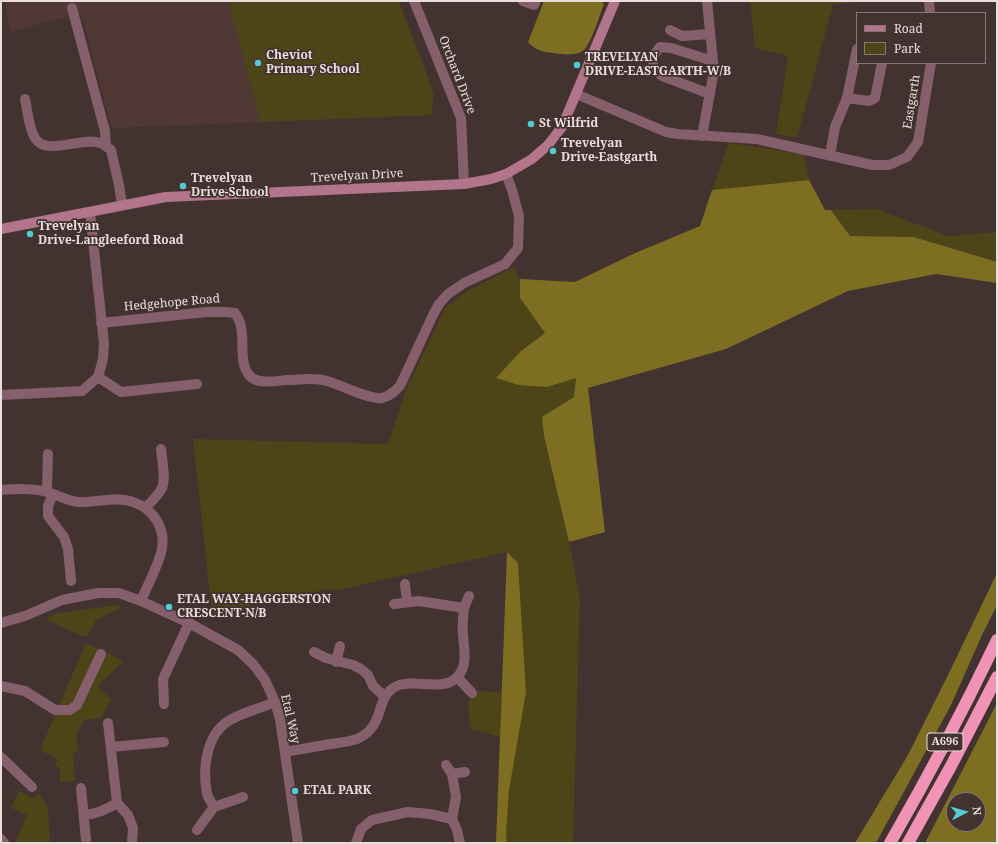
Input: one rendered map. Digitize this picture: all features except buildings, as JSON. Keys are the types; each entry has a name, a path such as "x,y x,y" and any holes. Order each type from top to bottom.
{"highway":[{"name":"A696","path":"890,843 933,766 997,640"},
{"name":"A696","path":"908,843 962,746 997,677"}],"street":[{"name":"Orchard Drive","path":"414,1 461,118 464,184"},
{"path":"523,1 534,6 536,1"},
{"name":"Trevelyan Drive","path":"1,229 166,197 464,184 491,179 506,174 532,159 548,145 562,127 615,1"},
{"path":"702,136 714,71 708,1"},
{"path":"928,1 930,12"},
{"path":"72,8 105,130 106,146"},
{"path":"670,30 682,36 710,34"},
{"path":"710,94 662,76 653,67 653,56 660,47 671,48 713,61"},
{"path":"830,155 835,127 847,98 856,54"},
{"path":"847,98 870,101 875,98 882,64"},
{"name":"Eastgarth","path":"576,94 666,132 702,136 757,139 872,165 889,165 906,157 918,142 931,64"},
{"path":"25,99 31,131 39,144 52,147 86,141 100,143 111,150 122,205"},
{"name":"Hedgehope Road","path":"101,323 207,312 235,313 242,326 244,362 246,370 250,376 258,381 316,379 326,381 371,397 382,398 393,393 400,386 433,314 448,294 464,283 505,264 518,248 519,216 506,174"},
{"path":"1,395 82,391 98,377 103,359 104,344 90,212"},
{"path":"98,377 121,392 197,384"},
{"path":"145,508 157,496 163,487 161,449"},
{"path":"48,454 48,516 64,537 68,549 71,581"},
{"path":"1,490 25,489 49,493 70,501 80,502 117,500 133,502 145,508 154,515 160,525 163,540 161,553 141,601"},
{"path":"405,584 407,602"},
{"name":"Etal Way","path":"1,623 25,616 62,600 98,593 119,593 141,601 190,624 238,650 253,664 265,680 275,702 285,752 298,843"},
{"path":"285,752 357,739 370,730 374,724 381,710 384,696 390,690 399,685 411,683 434,685 444,684 458,678 464,664 464,608 469,596"},
{"path":"394,604 407,602 427,602 464,608"},
{"path":"164,704 163,679 190,624"},
{"path":"336,662 340,646"},
{"path":"314,652 336,662 353,665 362,669 368,675 373,686 384,696"},
{"path":"1,686 25,691 55,710 70,710 77,705 101,654"},
{"path":"458,678 472,693"},
{"path":"214,807 207,795 205,770 208,750 218,731 231,719 275,702"},
{"path":"108,723 117,803 128,815 133,828 132,843"},
{"path":"111,747 164,742"},
{"path":"1,758 32,787"},
{"path":"460,843 457,830 452,819 456,797 449,770 465,772"},
{"path":"81,788 86,840"},
{"path":"196,830 214,807 243,797"},
{"path":"84,815 104,811 117,803"},
{"path":"356,843 361,829 372,820 408,812 430,814 452,819"},
{"path":"1,839 4,843"}],"shaded area":[{"name":"Cheviot Primary School","path":"5,1 399,1 434,94 431,115 112,128 81,13 10,32"},
{"path":"544,1 602,1 604,4 594,31 585,49 575,54 559,54 536,49 528,42"},
{"path":"809,180 825,210 831,210 850,236 914,237 997,262 997,283 936,274 848,291 726,349 588,388 605,532 569,542 544,436 542,417 574,397 576,378 547,387 519,385 496,378 521,351 545,333 520,298 520,279 575,282 633,254 700,226 712,190"},
{"path":"507,552 518,563 526,692 509,790 506,835 507,843 496,843"},
{"path":"997,573 997,605 951,705 876,843 855,843 908,755"},
{"path":"997,703 997,843 925,843 946,802 946,832 986,832 986,792 951,792"}],"green space":[{"path":"228,1 399,1 434,94 431,115 261,122"},
{"path":"750,1 864,1 833,5 797,138 776,134 788,56 755,48"},
{"path":"729,143 804,154 809,180 712,190"},
{"path":"877,209 948,236 997,232 997,262 914,237 850,236 831,210"},
{"path":"514,267 520,279 520,298 545,333 521,351 547,387 576,377 574,397 544,436 569,542 580,598 573,843 507,843 506,835 518,563 507,552 334,591 328,589 212,614 193,439 388,444 406,390 445,308 467,291"},
{"path":"118,605 121,608 96,620 88,635 82,636 45,619 57,613"},
{"path":"86,643 124,661 98,686 111,700 101,718 84,720 76,734 78,752 73,754 75,781 60,782 60,768 55,766 57,759 40,750"},
{"path":"478,691 501,692 500,737 470,729 468,702"},
{"path":"19,791 34,798 38,793 48,806 50,843 15,843 27,815 11,808"}],"place":[{"name":"Cheviot Primary School","path":"258,63"},
{"name":"TREVELYAN DRIVE-EASTGARTH-W/B","path":"577,65"},
{"name":"St Wilfrid","path":"531,124"},
{"name":"Trevelyan Drive-Eastgarth","path":"553,151"},
{"name":"Trevelyan Drive-School","path":"183,186"},
{"name":"Trevelyan Drive-Langleeford Road","path":"30,234"},
{"name":"ETAL WAY-HAGGERSTON CRESCENT-N/B","path":"169,607"},
{"name":"ETAL PARK","path":"295,791"}]}
